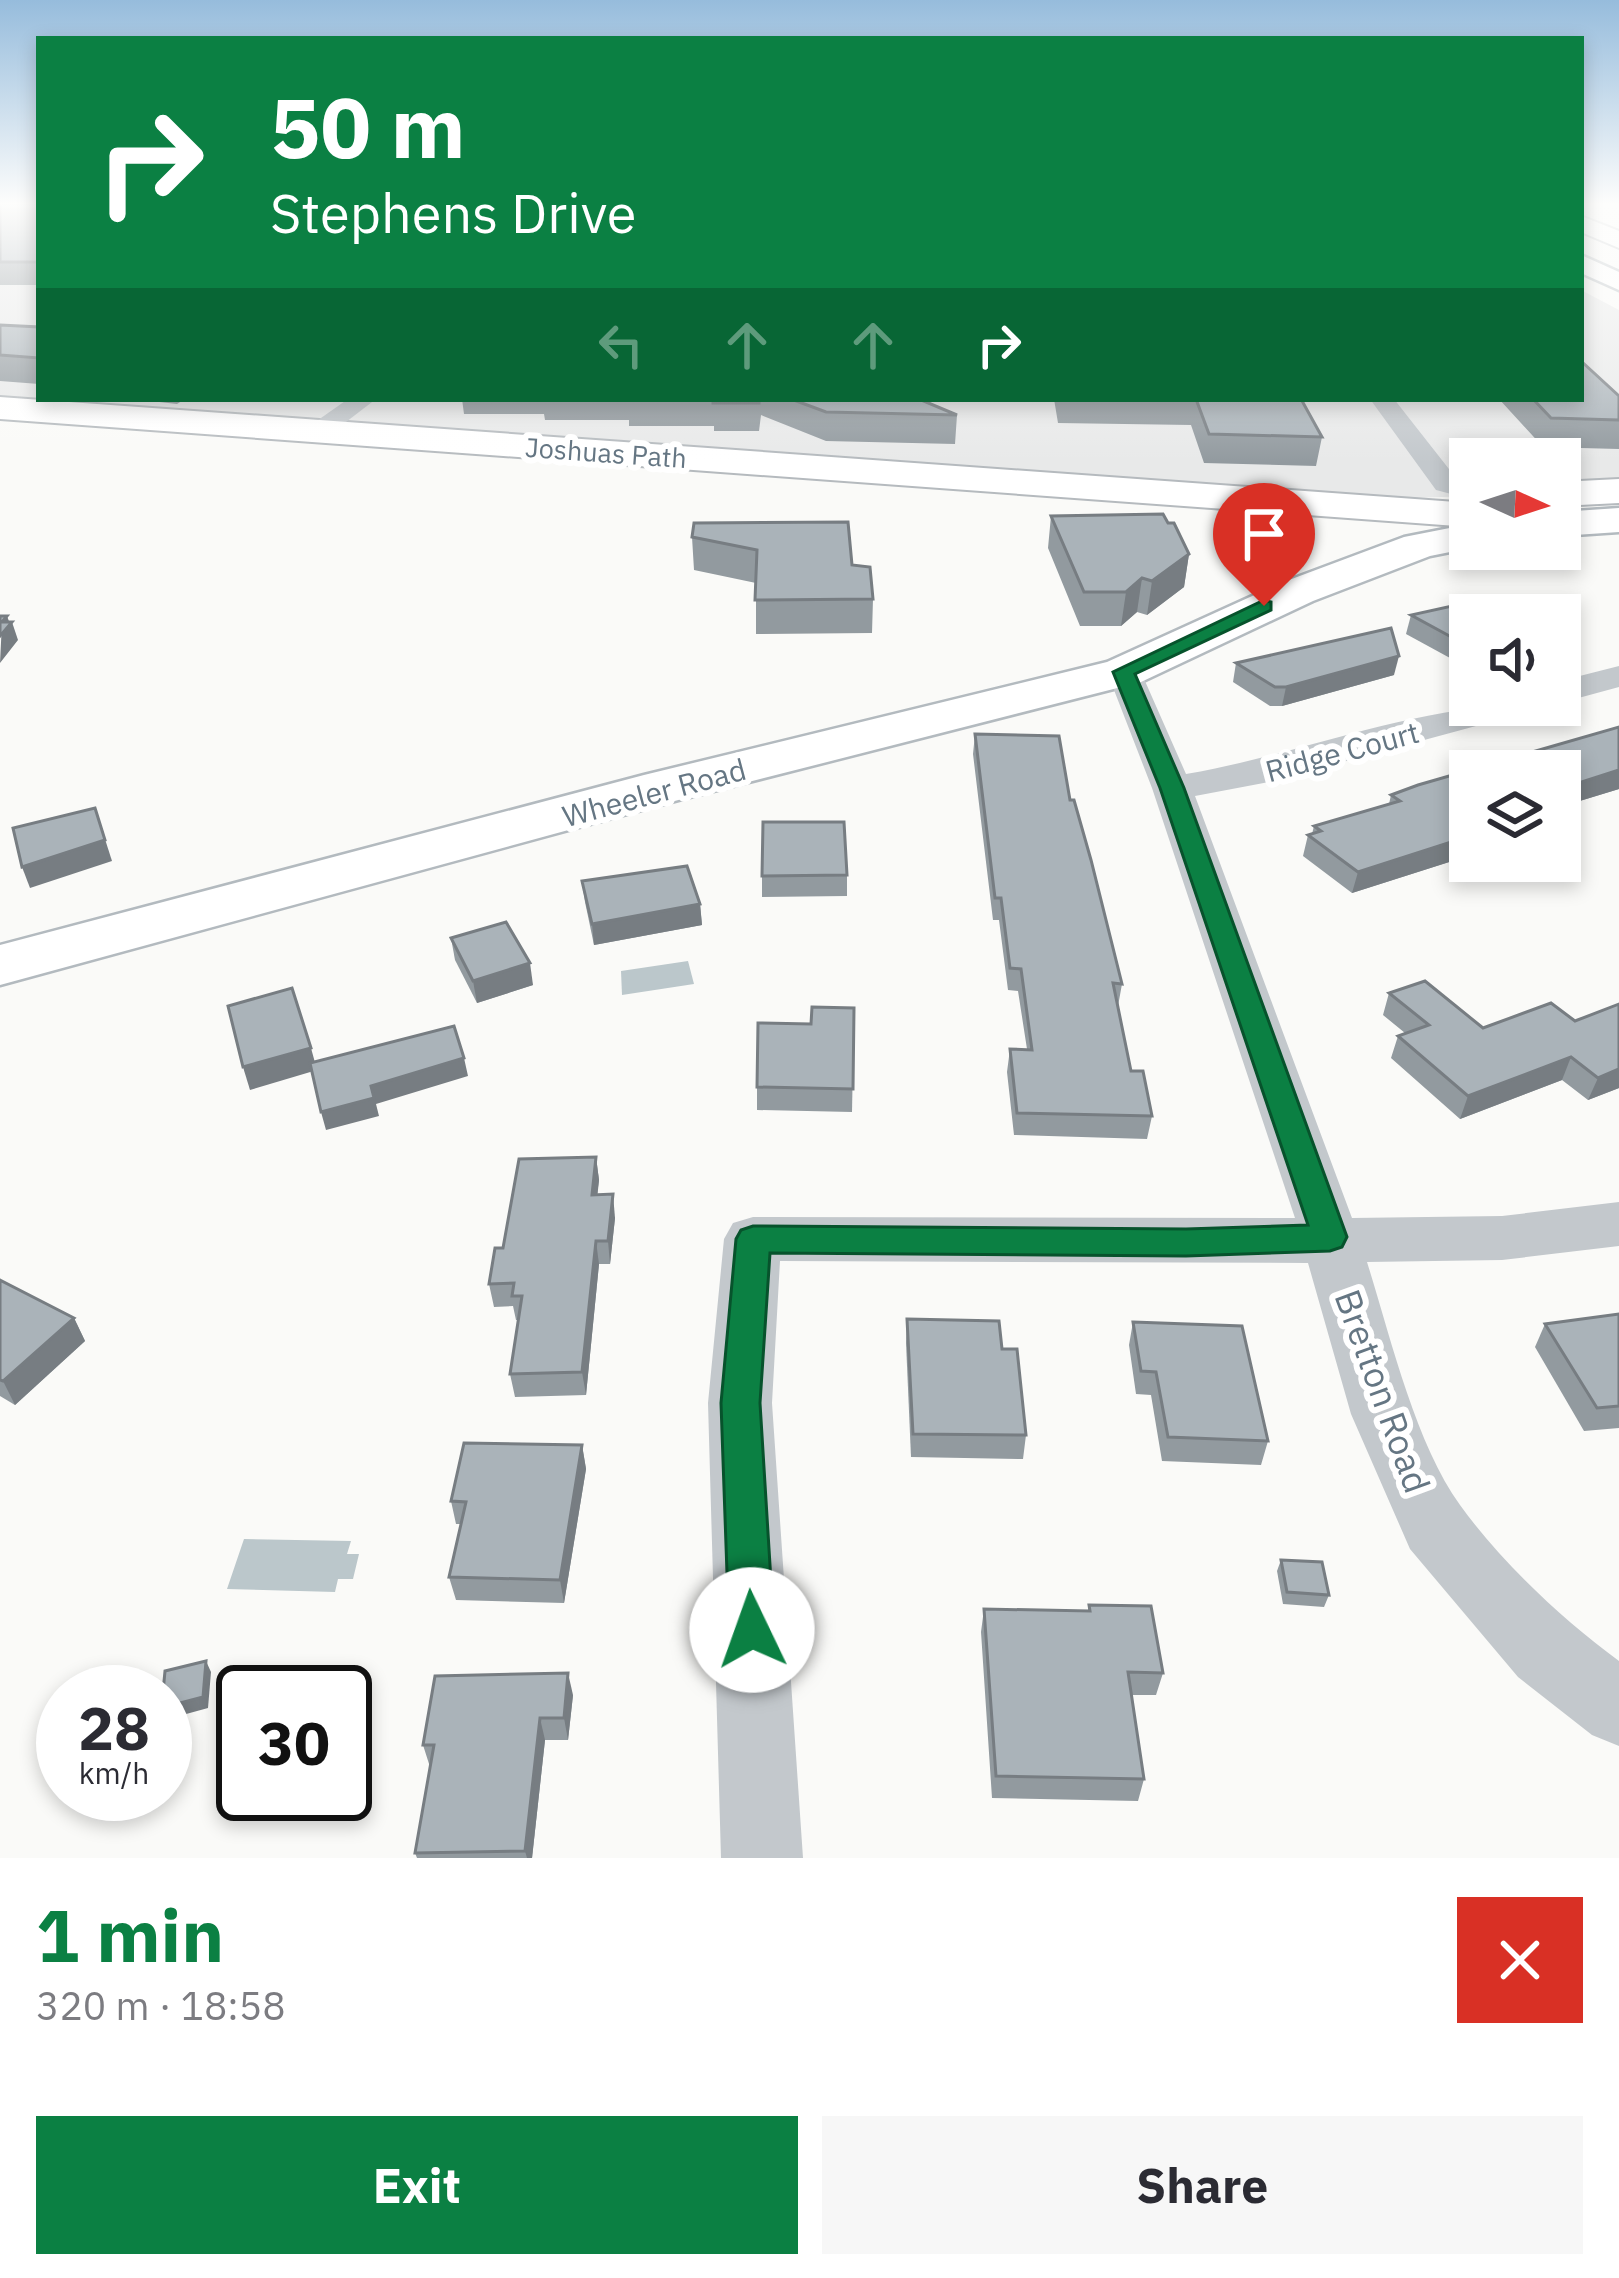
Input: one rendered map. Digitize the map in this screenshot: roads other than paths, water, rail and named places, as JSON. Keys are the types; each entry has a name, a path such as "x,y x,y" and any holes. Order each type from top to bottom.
{"main road":[{"name":"Joshuas Path","path":"0,408 1449,511"},
{"path":"1581,496 1619,494"},
{"name":"Joshuas Path","path":"1211,495 1388,501 1449,509"},
{"path":"1328,505 1376,519 1395,538"},
{"path":"1581,519 1619,518"},
{"name":"Wheeler Road","path":"1297,592 1355,553 1449,519"},
{"name":"Wheeler Road","path":"0,965 663,787 1124,672 1297,592 1419,546 1449,525"}],"street":[{"path":"320,430 360,402"},
{"path":"1384,402 1449,488"},
{"name":"Bretton Road","path":"1124,672 1172,788 1330,1237 1383,1414 1434,1526 1544,1651 1619,1708"},
{"path":"1581,686 1619,676"},
{"name":"Ridge Court","path":"1172,788 1255,774 1449,722"},
{"path":"762,1858 740,1403 753,1239 1502,1238 1619,1224"}]}
